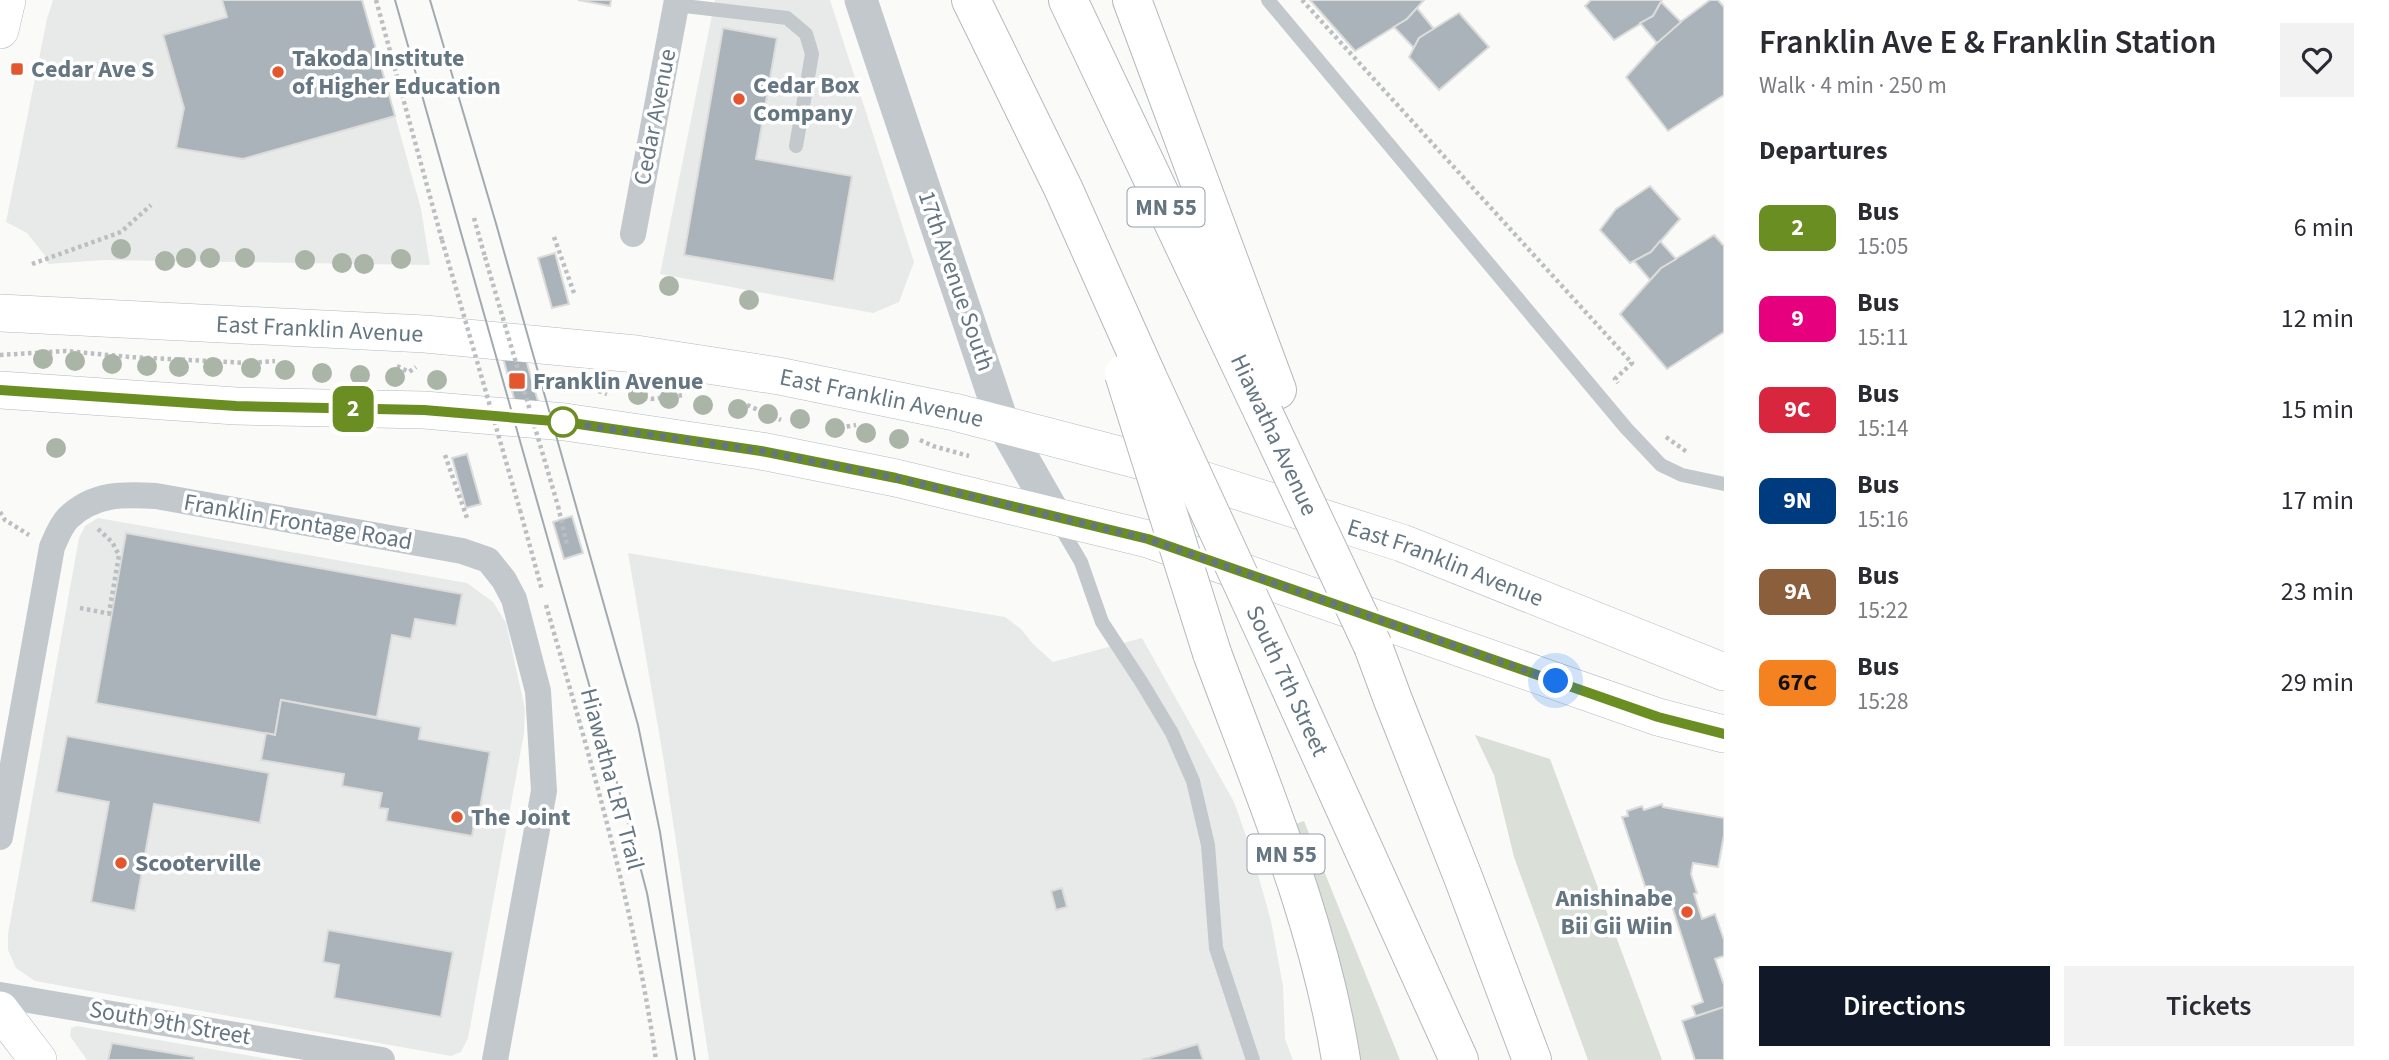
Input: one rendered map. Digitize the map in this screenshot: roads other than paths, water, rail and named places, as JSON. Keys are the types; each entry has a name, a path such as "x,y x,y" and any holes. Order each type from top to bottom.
{"highway":[{"name":"South 7th Street","path":"971,0 1063,188 1134,371 1281,667 1459,1060"},
{"name":"Hiawatha Avenue","path":"1068,0 1276,416 1373,646 1464,877"},
{"path":"1132,0 1276,416"},
{"name":"MN 55","path":"1134,371 1212,653 1304,908 1341,1060"},
{"path":"1464,877 1532,1060"},
{"name":"MN 55","path":"1464,877 1550,1060"}],"main road":[{"path":"0,30 7,0"},
{"name":"East Franklin Avenue","path":"0,313 425,334 636,354 779,376 954,412 1146,462 1402,543 1724,672"},
{"path":"0,390 236,406 424,410 565,422 761,451 896,478 1148,539 1658,717 1724,734"},
{"path":"0,1010 38,1060"}],"street":[{"name":"17th Avenue South","path":"862,0 1003,424 1056,517"},
{"name":"Cedar Avenue","path":"633,234 677,2"},
{"name":"Franklin Frontage Road","path":"0,836 52,547 66,519 96,499 120,493 156,496 462,551 488,560 504,580 514,599 538,691 544,791 495,1060"},
{"name":"South 9th Street","path":"0,995 382,1060"}],"lane":[{"path":"1268,0 1626,428 1661,465 1682,475 1724,484"},
{"path":"677,2 787,18 806,34 812,54 796,146"},
{"name":"17th Avenue South","path":"1056,517 1081,562 1102,622 1172,733 1193,781 1208,845 1216,948 1253,1060"}],"tram line":[{"path":"395,0 632,836 647,893 677,1060"},
{"path":"430,0 638,725 660,832 695,1060"}],"place":[{"name":"Cedar Ave S","path":"17,69"},
{"name":"Takoda Institute of Higher Education","path":"278,72"},
{"name":"Cedar Box Company","path":"739,99"},
{"name":"Franklin Avenue","path":"517,381"},
{"name":"The Joint","path":"457,817"},
{"name":"Scooterville","path":"121,863"},
{"name":"Anishinabe Bii Gii Wiin","path":"1687,912"}]}
